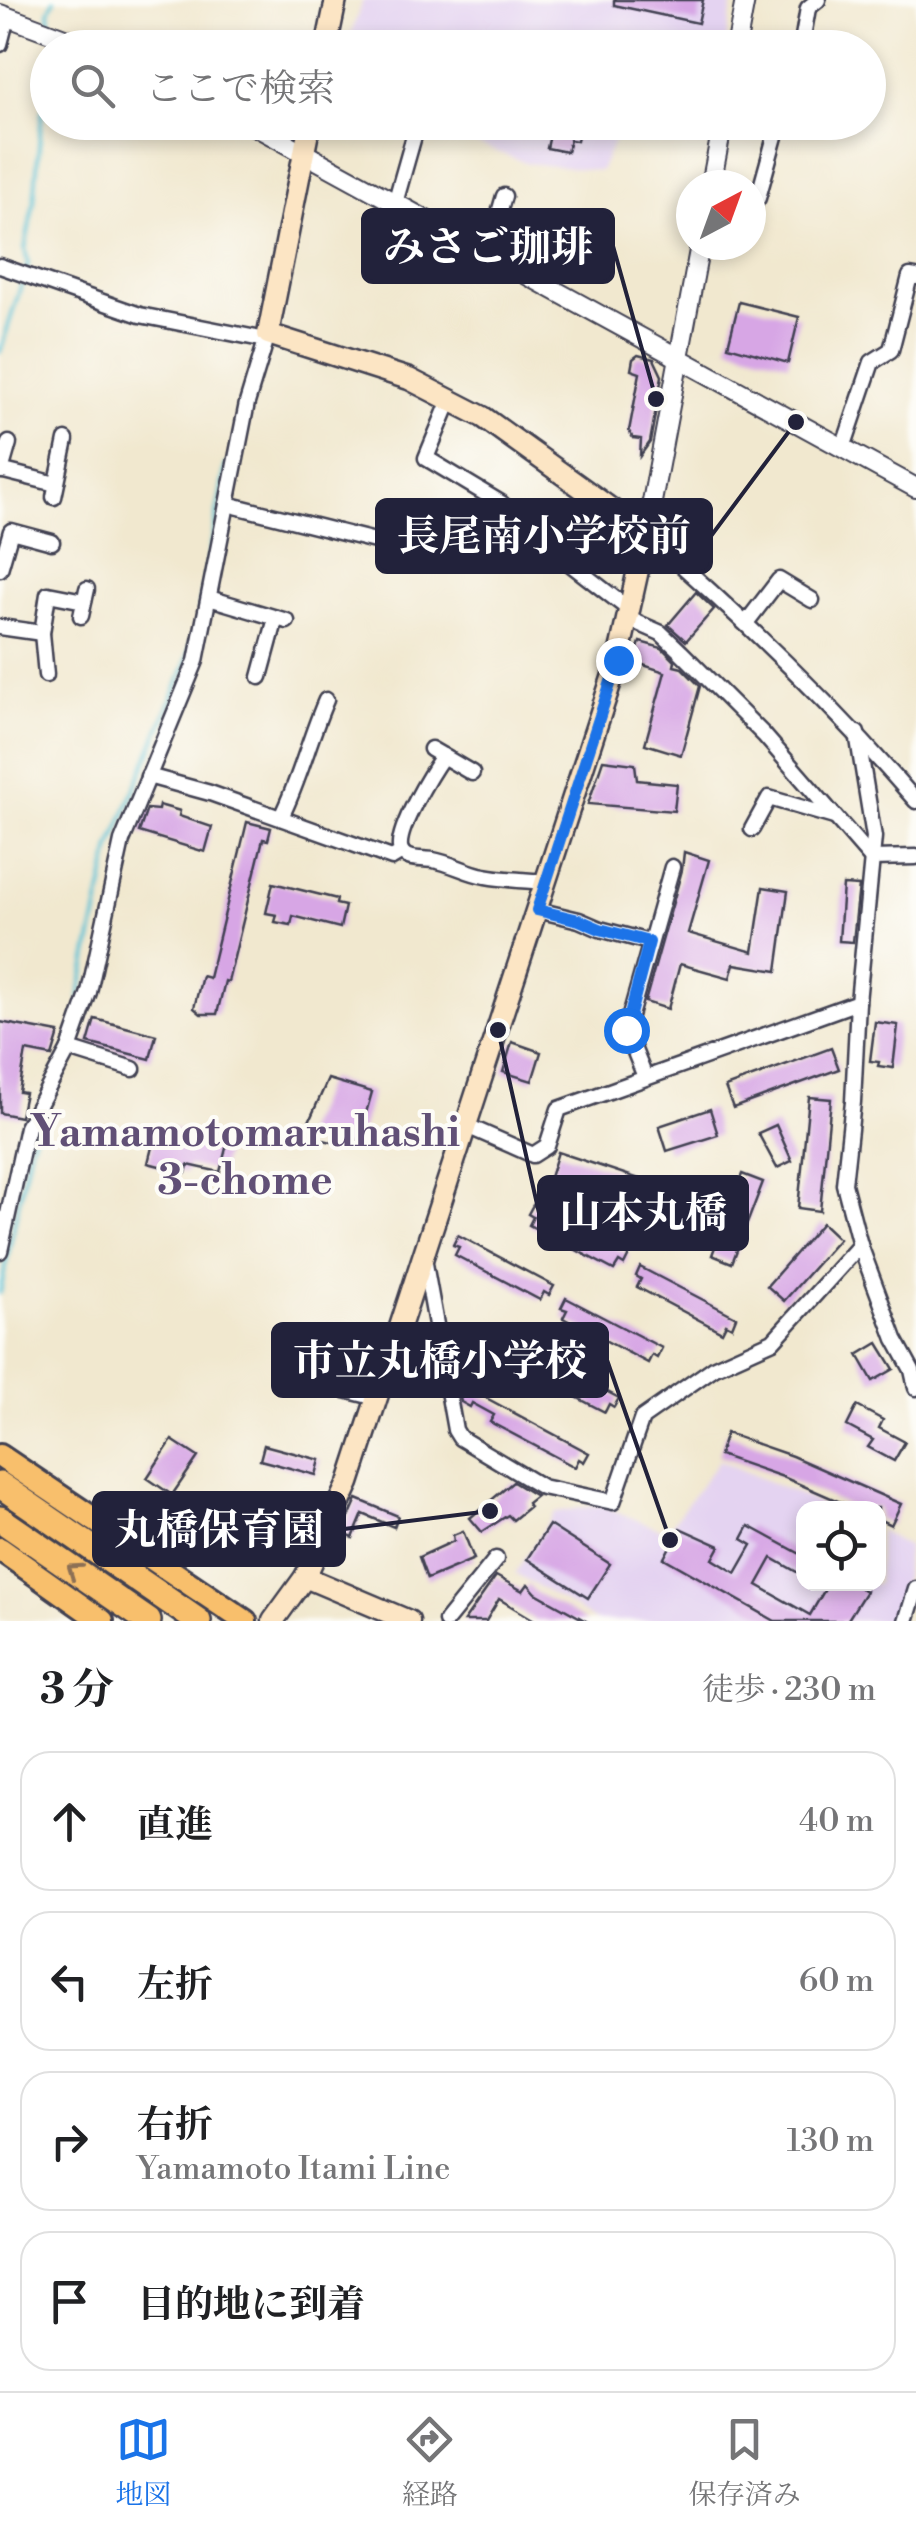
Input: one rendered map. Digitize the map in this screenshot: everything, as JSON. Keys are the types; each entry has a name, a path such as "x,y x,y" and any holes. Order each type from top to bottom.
{"highway":[{"path":"0,1456 245,1621"},
{"path":"0,1485 198,1621"},
{"path":"0,1519 148,1621"},
{"path":"0,1548 102,1621"}],"main road":[{"path":"330,30 336,0"},
{"path":"274,1621 305,1577 336,1516 377,1398 547,882 630,615 646,534 510,436 410,379 267,337 307,140"},
{"path":"305,1577 409,1621"}],"street":[{"path":"739,30 744,0"},
{"path":"804,30 808,8 818,0"},
{"path":"0,44 3,15 43,30"},
{"path":"280,140 916,488"},
{"path":"395,203 413,140"},
{"path":"714,170 720,140"},
{"path":"766,170 775,140"},
{"path":"488,254 504,196"},
{"path":"697,260 646,534 746,623 857,733 916,801"},
{"path":"0,266 140,315 267,337 247,403 210,598 190,678 119,852 84,1011 69,1049 27,1127 0,1251"},
{"path":"843,448 872,362 891,350 910,276 916,277"},
{"path":"450,400 426,458 501,503 630,615 661,633 838,818 871,858"},
{"path":"8,443 0,471 55,491 66,440"},
{"path":"227,504 432,555"},
{"path":"0,569 12,526 52,542"},
{"path":"746,623 779,580 812,600"},
{"path":"46,675 42,633 48,594 84,602"},
{"path":"210,598 281,620 258,670"},
{"path":"0,627 42,633"},
{"path":"281,817 298,783 308,740 326,700"},
{"path":"857,733 874,837 844,1184 860,1245 916,1388"},
{"path":"472,773 437,753 404,832 402,852 417,860 430,859 483,876 547,882"},
{"path":"148,776 281,817 392,858 402,852"},
{"path":"752,829 768,798 838,818"},
{"path":"871,858 916,857"},
{"path":"645,1077 626,1030 672,867"},
{"path":"537,910 649,942"},
{"path":"467,1126 532,1155 546,1146 559,1109 858,1002"},
{"path":"69,1049 133,1068"},
{"path":"424,1256 460,1438 542,1487 612,1502 642,1418 715,1366 774,1341 860,1245"},
{"path":"344,1350 388,1365"},
{"path":"332,1387 377,1398"},
{"path":"446,1621 489,1563"},
{"path":"906,1621 916,1589"}],"shaded area":[{"path":"363,0 733,0 728,30 352,30"},
{"path":"467,140 614,140 600,171 526,163"},
{"path":"719,1460 813,1501 796,1501 796,1591 886,1591 886,1534 908,1547 894,1621 596,1621 515,1573 555,1512 601,1505 666,1532"}],"building":[{"path":"614,0 703,0 698,23 614,5"},
{"path":"549,140 570,140 567,152 547,148"},
{"path":"739,302 799,317 788,363 728,346"},
{"path":"638,355 654,359 662,376 650,442 640,456 641,439 633,438 629,431 640,373 631,370"},
{"path":"696,592 714,609 686,641 668,625"},
{"path":"640,642 662,648 675,661 674,666 682,668 700,686 681,755 645,744 665,672 634,662"},
{"path":"603,760 635,764 637,780 677,784 674,811 588,804"},
{"path":"159,805 212,827 205,852 139,832 147,809 158,810"},
{"path":"247,822 271,828 268,840 263,839 217,1014 201,1014 194,1008 202,976 209,978"},
{"path":"684,852 709,860 688,933 753,952 763,887 788,891 777,971 734,964 730,978 680,964 668,1009 645,1002"},
{"path":"273,883 337,899 336,904 345,906 340,928 293,916 291,925 275,922 277,915 266,913"},
{"path":"843,885 859,886 853,942 839,941"},
{"path":"95,1019 156,1035 150,1059 88,1043"},
{"path":"0,1022 59,1033 52,1056 26,1051 19,1092 25,1093 20,1117 0,1113"},
{"path":"875,1022 898,1025 893,1068 870,1061"},
{"path":"512,1042 541,1052 532,1081 503,1072"},
{"path":"831,1048 839,1069 733,1108 725,1087"},
{"path":"328,1079 372,1092 356,1148 303,1135"},
{"path":"809,1097 831,1099 820,1211 798,1208"},
{"path":"710,1109 718,1135 667,1151 659,1126"},
{"path":"776,1125 792,1161 777,1168 758,1133"},
{"path":"168,1127 227,1144 220,1172 188,1165 186,1173 148,1163 155,1135 166,1138"},
{"path":"558,1152 700,1199 688,1234 547,1187"},
{"path":"742,1174 763,1182 732,1263 712,1255"},
{"path":"533,1205 629,1255 624,1265 619,1262 614,1270 529,1225 533,1217 528,1214"},
{"path":"822,1223 839,1239 784,1301 767,1286"},
{"path":"458,1235 554,1286 549,1295 544,1292 540,1300 455,1255 459,1247 453,1245"},
{"path":"640,1267 736,1317 732,1327 726,1324 722,1332 637,1287"},
{"path":"566,1298 662,1348 657,1358 652,1355 648,1363 563,1318 567,1310 561,1308"},
{"path":"491,1332 505,1339 477,1393 589,1453 584,1462 579,1459 575,1467 490,1422 494,1415 472,1403 470,1407 461,1402 459,1393"},
{"path":"878,1343 894,1369 873,1381 858,1355"},
{"path":"523,1348 619,1398 614,1407 609,1404 605,1412 520,1368"},
{"path":"857,1406 883,1420 879,1428 905,1442 894,1461 868,1447 873,1440 847,1426"},
{"path":"726,1433 792,1456 901,1504 891,1525 886,1523 886,1501 838,1501 719,1455"},
{"path":"172,1440 198,1457 172,1495 147,1478"},
{"path":"264,1445 320,1460 316,1475 260,1460"},
{"path":"513,1482 536,1496 513,1520 508,1515 482,1532 470,1518"},
{"path":"357,1499 398,1516 394,1527 363,1514 353,1538 342,1533"},
{"path":"549,1525 610,1564 588,1598 527,1559"},
{"path":"749,1526 796,1552 796,1572 772,1558 757,1585 810,1615 824,1591 866,1591 847,1621 775,1621 664,1558 680,1528 720,1546 713,1559 736,1573 752,1545 742,1539"},
{"path":"463,1531 474,1559 427,1579 419,1557 454,1541 453,1535"},
{"path":"496,1576 523,1591 528,1584 536,1593 586,1621 536,1621 499,1599 486,1621 464,1621"}],"waterway":[{"path":"50,24 49,11 54,0"},
{"path":"0,352 28,264 25,249 40,140"},
{"path":"200,608 226,465"},
{"path":"79,998 111,847 185,667 195,632"},
{"path":"0,1293 30,1147 43,1110"}],"place":[{"name":"みさご珈琲","path":"656,399"},
{"name":"長尾南小学校前","path":"796,422"},
{"name":"山本丸橋","path":"498,1030"},
{"name":"丸橋保育園","path":"490,1511"},
{"name":"市立丸橋小学校","path":"670,1540"}],"district":[{"name":"Yamamotomaruhashi 3-chome","path":"245,1157"}],"route":[{"path":"618,660 537,910 649,942 626,1030"}]}
